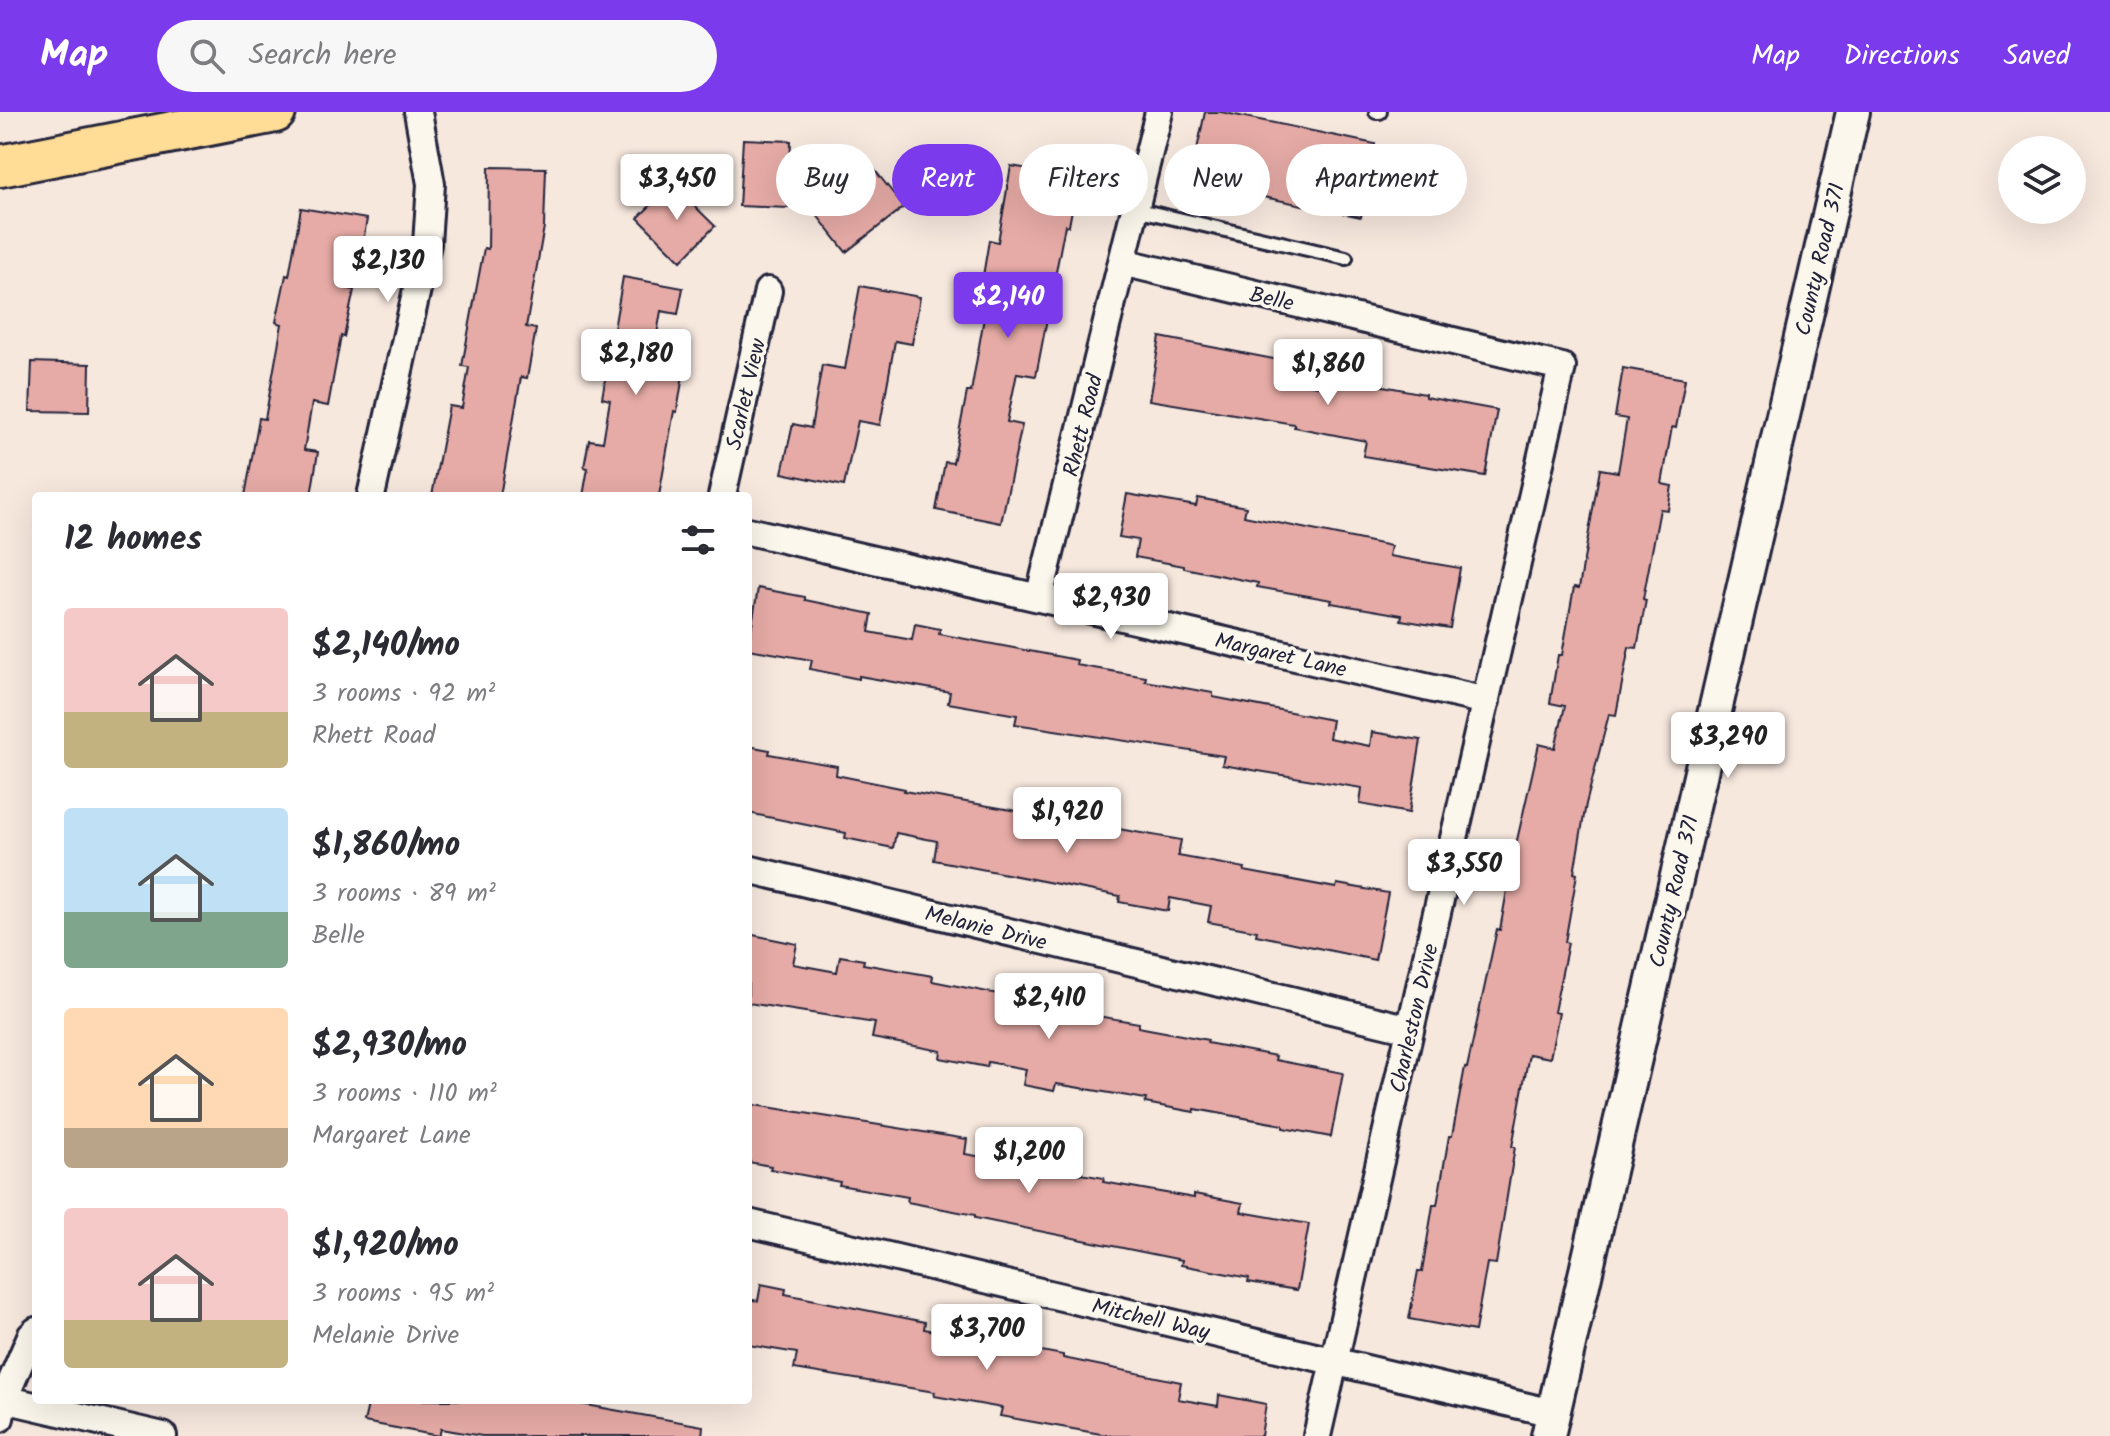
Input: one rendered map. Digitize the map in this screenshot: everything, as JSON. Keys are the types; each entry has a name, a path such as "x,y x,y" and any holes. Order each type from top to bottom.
{"main road":[{"path":"0,166 275,112"}],"street":[{"path":"372,492 427,244 431,184 418,112"},
{"name":"Rhett Road","path":"1148,156 1159,112"},
{"name":"County Road 371","path":"1551,1424 1853,112"},
{"name":"Rhett Road","path":"1039,598 1133,216"},
{"name":"Belle","path":"1122,262 1562,367"},
{"name":"Scarlet View","path":"723,492 768,291"},
{"name":"Charleston Drive","path":"1317,1436 1562,367"},
{"name":"Margaret Lane","path":"752,532 1486,701"},
{"name":"Melanie Drive","path":"752,870 1410,1029"},
{"name":"Mitchell Way","path":"752,1224 1334,1360 1551,1424"},
{"path":"32,1335 2,1408 163,1436"}],"lane":[{"path":"1148,212 1346,258"}],"building":[{"path":"1205,112 1221,112 1375,144 1286,144 1286,202 1270,198 1270,144 1198,144"},
{"path":"743,139 791,141 791,144 776,144 776,208 739,206"},
{"path":"1011,166 1019,167 1019,216 1071,216 1069,226 1065,225 1036,376 1017,373 1007,422 1022,425 1001,523 936,510 945,462 953,463 967,392 971,392 989,289 981,288 989,240 998,242"},
{"path":"489,167 546,168 544,227 526,327 536,329 527,378 521,377 501,492 433,492 449,406 462,408 469,367 462,366 484,248 488,249"},
{"path":"876,172 892,192 892,216 846,252 818,216 876,216"},
{"path":"672,184 715,226 681,261 638,218"},
{"path":"301,208 367,219 362,248 348,245 341,287 354,290 344,337 341,336 328,406 312,403 304,450 318,452 312,492 246,492 259,418 265,419 282,324 276,322 286,275 289,276"},
{"path":"623,277 683,288 678,314 661,311 653,358 685,363 660,492 584,492 589,440 603,442 610,400 602,398"},
{"path":"860,286 920,297 912,344 895,341 880,425 858,421 844,486 782,473 793,424 811,428 822,365 845,369"},
{"path":"1160,337 1279,360 1276,378 1324,387 1327,371 1353,376 1352,380 1425,394 1425,397 1497,410 1485,476 1363,456 1366,441 1294,427 1294,424 1149,400"},
{"path":"32,362 90,364 89,412 30,411"},
{"path":"1623,368 1685,379 1676,428 1672,427 1662,484 1672,486 1668,510 1660,509 1637,648 1629,647 1616,715 1609,714 1586,804 1565,942 1568,943 1554,1012 1559,1013 1550,1058 1529,1054 1496,1264 1487,1263 1475,1331 1409,1319 1497,929 1500,930 1539,744 1555,748 1565,706 1550,703 1574,587 1579,588 1600,469 1618,472 1627,419 1615,417"},
{"path":"1127,494 1196,506 1198,498 1246,507 1244,516 1391,546 1389,556 1460,568 1450,628 1401,620 1402,615 1257,587 1258,583 1135,557 1138,540 1119,537"},
{"path":"758,588 872,614 869,632 912,640 915,624 940,629 939,634 1077,660 1076,665 1146,677 1145,681 1213,693 1213,697 1332,720 1329,738 1370,746 1372,732 1421,740 1409,813 1360,804 1362,788 1222,765 1224,756 1015,724 1017,715 948,703 950,692 810,669 812,660 752,650 752,625"},
{"path":"752,747 770,750 769,754 837,766 836,775 904,791 1181,840 1178,856 1336,888 1337,884 1388,893 1375,960 1208,922 1211,906 1170,898 1168,911 1119,902 1120,896 934,860 937,841 896,833 893,848 845,838 846,833 752,814"},
{"path":"752,935 797,944 793,964 837,972 840,956 864,960 863,964 933,976 932,981 1139,1023 1138,1027 1208,1040 1207,1043 1276,1056 1275,1060 1343,1073 1331,1137 1283,1128 1283,1125 1145,1103 1146,1099 1056,1084 1054,1091 1023,1085 1026,1069 988,1062 987,1067 940,1058 941,1051 872,1038 875,1023 752,1004"},
{"path":"752,1105 967,1139 965,1154 1104,1178 1103,1182 1243,1203 1241,1212 1309,1224 1297,1290 1248,1282 1249,1278 1181,1265 1182,1260 907,1202 908,1197 839,1185 840,1182 770,1169 771,1166 752,1163"},
{"path":"761,1284 786,1289 785,1294 925,1322 924,1329 1063,1355 1063,1358 1181,1382 1178,1399 1218,1406 1219,1395 1266,1404 1261,1436 1112,1436 1000,1416 1002,1408 934,1396 935,1392 794,1369 797,1353 752,1346 752,1300 758,1301"},
{"path":"368,1404 581,1404 703,1426 702,1436 482,1436 441,1429 439,1436 364,1422"}]}
